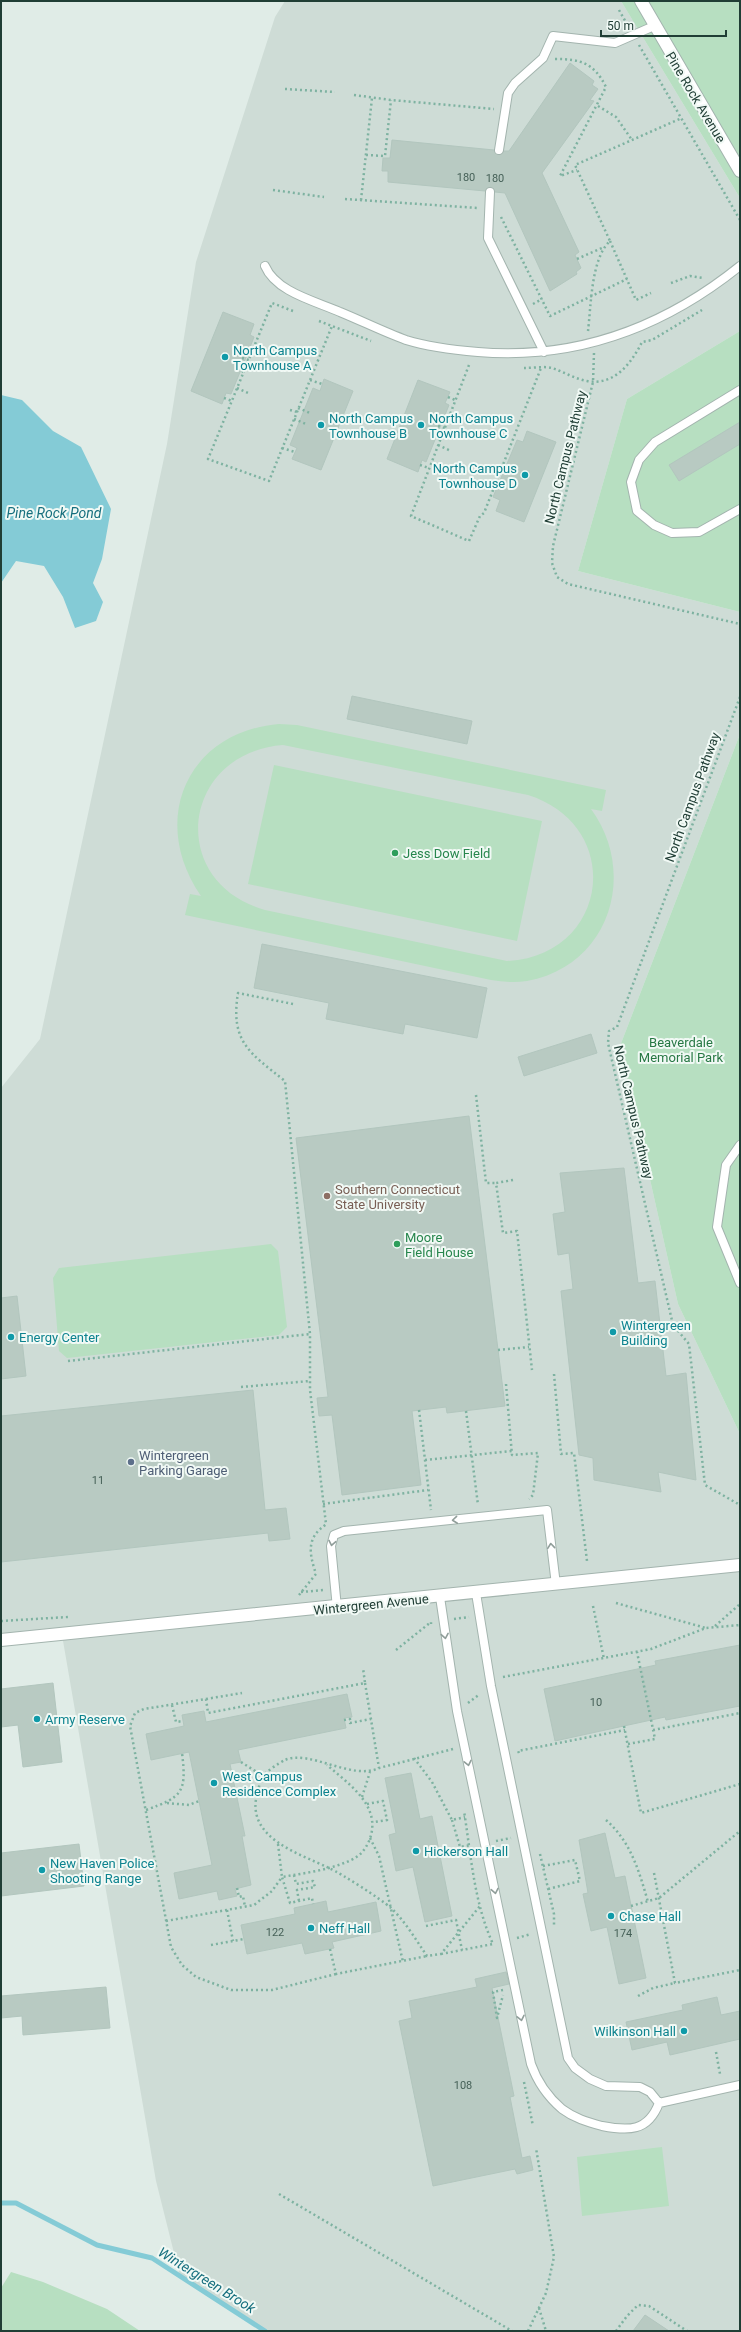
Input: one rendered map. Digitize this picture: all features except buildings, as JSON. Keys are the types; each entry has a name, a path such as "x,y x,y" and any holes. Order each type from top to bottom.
{"street":[{"name":"Pine Rock Avenue","path":"641,1 654,26 740,171"},
{"name":"Wintergreen Avenue","path":"1,1640 337,1608 740,1565"}],"lane":[{"path":"499,150 508,93 520,78 543,58 553,36 615,43 654,26"},
{"path":"490,192 488,238 544,352"},
{"path":"265,266 270,277 290,291 407,340 454,350 508,354 544,352 591,344 638,329 711,289 740,266"},
{"path":"740,390 655,442 639,460 631,482 637,511 654,525 672,533 699,532 740,508"},
{"path":"740,1145 726,1165 717,1227 740,1283"},
{"path":"337,1608 331,1546 334,1535 344,1531 540,1510 548,1510 556,1585"},
{"path":"476,1593 491,1686 568,2058 575,2068 590,2079 606,2086 640,2086 650,2092 659,2103"},
{"path":"440,1597 457,1711 530,2064 535,2076 555,2103 564,2110 584,2122 620,2130 636,2128 646,2122 655,2114 659,2103"},
{"path":"659,2103 740,2084"}],"path":[{"path":"619,10 740,220"},
{"path":"543,58 577,59 590,67 602,79 606,87 598,106 560,176 577,170"},
{"path":"285,88 334,92"},
{"path":"354,95 496,110"},
{"path":"362,200 372,98"},
{"path":"366,155 385,156 391,100"},
{"path":"598,106 616,117 632,140"},
{"path":"651,293 636,300 575,165 682,118"},
{"path":"274,190 324,197"},
{"name":"North Campus Pathway","path":"610,241 603,248 594,275 587,336 595,358 593,382 554,546 552,563 557,577 568,584 740,624"},
{"path":"577,259 603,248"},
{"path":"671,283 690,276 707,279"},
{"path":"293,311 272,303 208,459 269,481 332,326"},
{"path":"524,368 550,368 585,381 605,382 619,373 633,360 642,342 652,340 706,307"},
{"path":"242,358 249,360"},
{"path":"469,365 412,516 469,541 480,516 484,513 541,368"},
{"path":"237,369 244,372"},
{"path":"310,380 322,384"},
{"path":"237,388 248,393"},
{"path":"448,397 456,400"},
{"path":"224,398 232,401"},
{"path":"298,408 310,413"},
{"path":"290,410 297,412"},
{"path":"294,419 306,424"},
{"path":"438,426 444,428"},
{"path":"433,437 440,439"},
{"path":"438,445 451,451"},
{"path":"282,448 295,452"},
{"path":"420,465 429,468"},
{"path":"493,468 500,471"},
{"name":"North Campus Pathway","path":"740,697 617,1027 609,1031 608,1043 673,1325 689,1344 706,1485 740,1505"},
{"path":"293,1004 238,993 235,1012 239,1037 259,1060 285,1081 310,1334 310,1381 326,1524"},
{"path":"476,1095 486,1183 513,1180"},
{"path":"496,1183 502,1234 517,1231 532,1370"},
{"path":"68,1361 310,1334"},
{"path":"498,1350 529,1347"},
{"path":"554,1374 561,1454 574,1453 587,1561"},
{"path":"241,1387 310,1381"},
{"path":"419,1410 431,1511"},
{"path":"466,1411 478,1506"},
{"path":"425,1460 512,1451"},
{"path":"323,1504 428,1490"},
{"path":"301,1592 324,1590"},
{"path":"616,1603 706,1628"},
{"path":"714,1627 740,1604"},
{"path":"593,1606 604,1659"},
{"path":"454,1619 472,1617"},
{"path":"396,1650 431,1622"},
{"path":"503,1677 604,1659 650,1649 706,1628 740,1625"},
{"path":"628,1744 655,1739 637,1652"},
{"path":"363,1668 379,1768"},
{"path":"206,1699 208,1713 365,1683"},
{"path":"466,1704 483,1692"},
{"path":"242,1693 144,1709 135,1713 130,1726 171,1947 182,1965 196,1977 231,1990 272,1990 336,1974 493,1944 485,1926 480,1906 463,1809"},
{"path":"172,1705 176,1722 183,1721"},
{"path":"653,1730 740,1713"},
{"path":"344,1720 350,1719 350,1722 371,1719"},
{"path":"518,1751 625,1728 641,1813 740,1784"},
{"path":"427,1956 390,1907 330,1868 312,1862 278,1844 262,1826 254,1804 263,1776 285,1759 310,1759 370,1772 379,1768 453,1748 454,1756"},
{"path":"146,1810 166,1802 181,1790 184,1783 182,1754"},
{"path":"414,1758 432,1782 452,1820 460,1847 477,1844"},
{"path":"241,1762 263,1776"},
{"path":"166,1921 254,1905 272,1891 282,1877 330,1868 352,1860 364,1851 370,1838 374,1822 371,1810 362,1797 325,1763"},
{"path":"362,1797 370,1772"},
{"path":"166,1802 189,1805 199,1801"},
{"path":"367,1804 383,1801 387,1820 374,1822"},
{"path":"452,1820 465,1817"},
{"path":"606,1820 617,1830 636,1860 648,1902"},
{"path":"631,1906 659,1898 740,1831"},
{"path":"370,1838 379,1856 403,1962"},
{"path":"494,1841 513,1838"},
{"path":"278,1844 282,1877 290,1903 312,1898 313,1904"},
{"path":"543,1866 575,1860 580,1881 548,1889"},
{"path":"654,1873 675,1983"},
{"path":"294,1875 296,1884 313,1881 315,1887 297,1890 299,1901"},
{"path":"237,1888 239,1897 242,1896 245,1907"},
{"path":"441,1954 480,1906"},
{"path":"227,1910 233,1941"},
{"path":"426,1926 456,1920 462,1950"},
{"path":"513,1940 532,1934"},
{"path":"211,1945 244,1939"},
{"path":"330,1949 336,1974"},
{"path":"638,1996 653,1988 740,1970"},
{"path":"505,1990 503,1997 497,2018 493,1992 505,1990"},
{"path":"716,2052 720,2074"},
{"path":"528,2331 546,2293 554,2257 536,2148"},
{"path":"279,2194 512,2331"},
{"path":"616,2331 627,2316 638,2305 649,2306 687,2331"},
{"path":"539,2307 546,2331"}],"shaded area":[{"name":"Southern Connecticut State University","path":"285,1 621,1 740,198 740,331 627,399 578,571 740,612 740,734 620,1046 678,1304 740,1434 740,2331 265,2331 222,2302 180,2277 156,2181 62,1635 1,1640 1,1088 40,1039 167,444 196,262 275,17"}],"green space":[{"path":"621,1 740,1 740,198"},
{"path":"740,331 740,612 578,571 627,399"},
{"path":"279,724 297,725 606,790 602,811 591,809 605,834 612,861 613,888 608,913 596,937 579,957 556,972 527,981 509,982 491,980 185,915 190,894 201,896 186,867 178,839 178,811 186,785 200,762 220,744 247,731","holes":["283,745 528,795 559,811 580,833 591,860 592,888 584,914 567,937 541,954 507,961 265,910 233,895 212,874 200,848 199,820 206,793 223,770 249,753"]},
{"name":"Beaverdale Memorial Park","path":"740,734 740,1434 678,1304 620,1046"},
{"name":"Jess Dow Field","path":"274,765 542,821 517,941 248,884"},
{"path":"271,1244 278,1251 287,1327 279,1335 67,1358 59,1351 53,1278 59,1268"},
{"path":"662,2147 669,2206 582,2216 577,2157"},
{"path":"11,2272 43,2282 107,2309 140,2331 1,2331 1,2288"}],"water":[{"name":"Pine Rock Pond","path":"1,395 22,400 53,431 81,447 111,509 102,559 93,583 103,602 96,621 75,628 63,597 44,566 16,561 1,583"}],"waterway":[{"name":"Wintergreen Brook","path":"1,2203 16,2203 97,2245 152,2258 265,2331"}],"place":[{"name":"North Campus Townhouse A","path":"225,357"},
{"name":"North Campus Townhouse B","path":"321,425"},
{"name":"North Campus Townhouse C","path":"421,425"},
{"name":"North Campus Townhouse D","path":"525,475"},
{"name":"Jess Dow Field","path":"395,853"},
{"name":"Southern Connecticut State University","path":"327,1196"},
{"name":"Moore Field House","path":"397,1244"},
{"name":"Wintergreen Building","path":"613,1332"},
{"name":"Energy Center","path":"11,1337"},
{"name":"Wintergreen Parking Garage","path":"131,1462"},
{"name":"Army Reserve","path":"37,1719"},
{"name":"West Campus Residence Complex","path":"214,1783"},
{"name":"Hickerson Hall","path":"416,1851"},
{"name":"New Haven Police Shooting Range","path":"42,1870"},
{"name":"Chase Hall","path":"611,1916"},
{"name":"Neff Hall","path":"311,1928"},
{"name":"Wilkinson Hall","path":"684,2031"}]}
